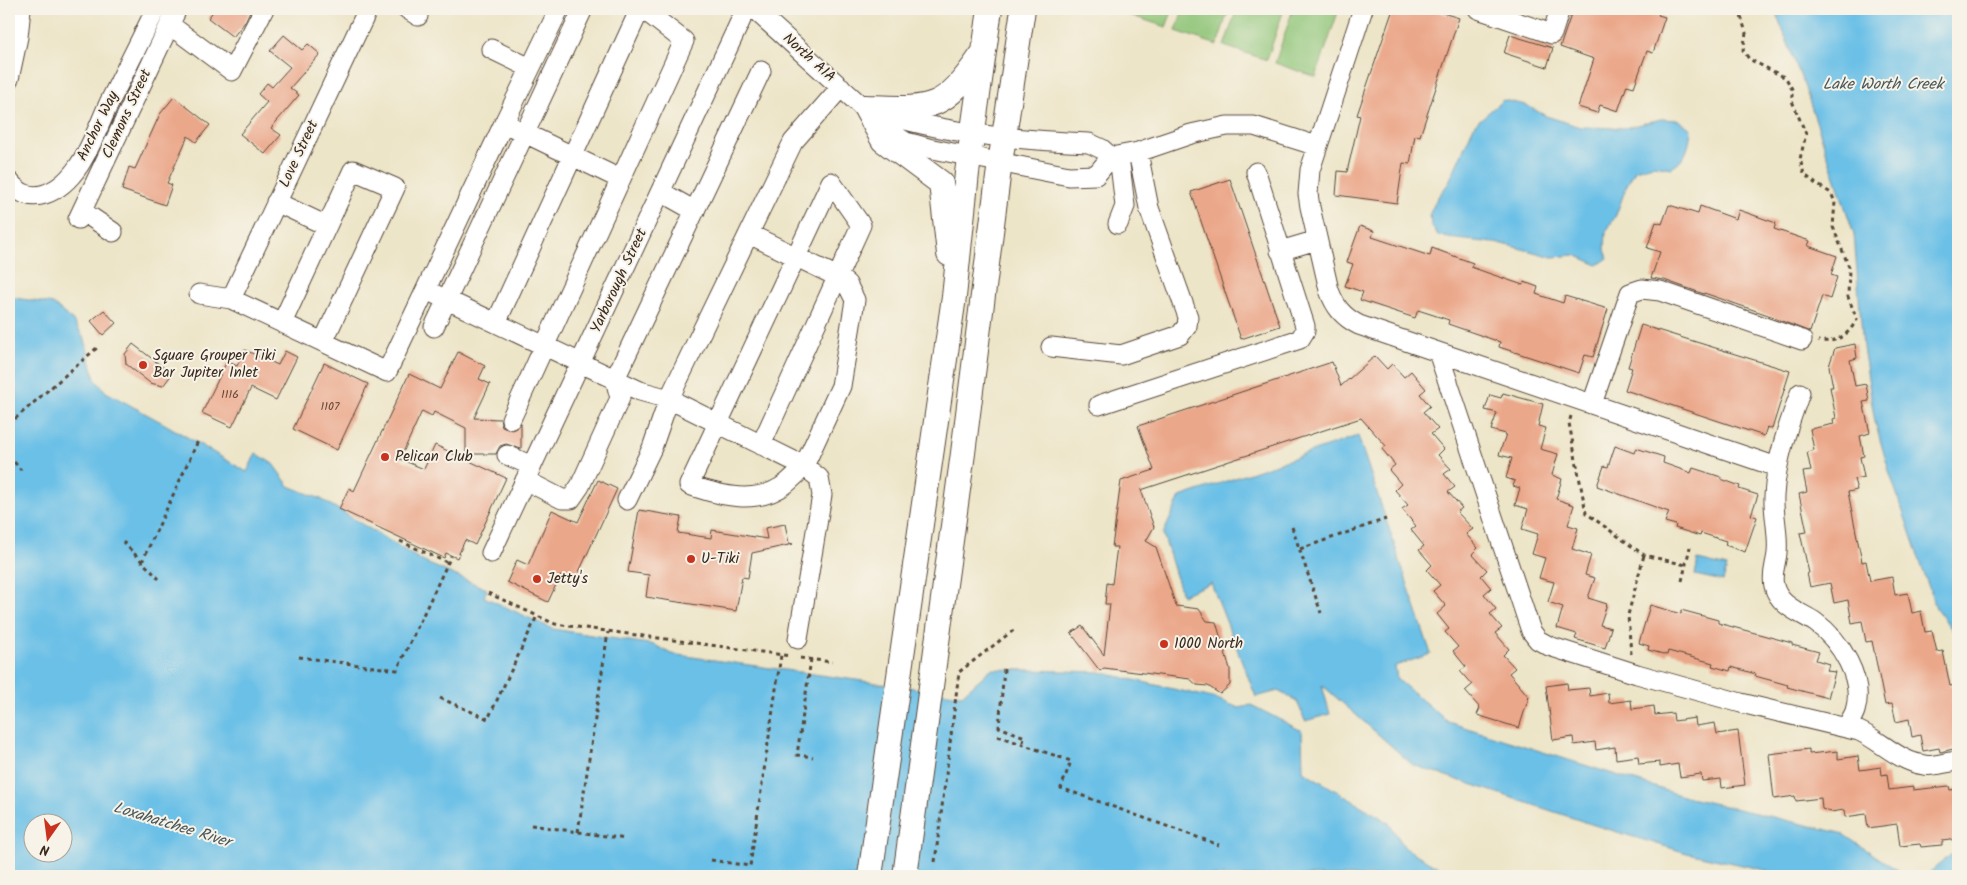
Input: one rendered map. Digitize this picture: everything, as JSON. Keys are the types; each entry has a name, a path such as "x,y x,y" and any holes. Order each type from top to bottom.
{"main road":[{"path":"870,876 954,297 990,9"},
{"path":"905,876 1022,9"},
{"path":"954,297 941,184 883,140 865,108 911,108 936,104 960,86 984,53"}],"street":[{"path":"9,79 18,37 21,9"},
{"name":"Anchor Way","path":"9,181 17,191 28,196 40,195 51,192 71,175 87,153 105,111 156,9"},
{"path":"173,17 232,71 264,9"},
{"name":"Love Street","path":"231,299 368,9"},
{"path":"200,294 231,299 387,372 559,9"},
{"path":"434,327 584,9"},
{"path":"496,323 642,9 684,41 543,345 511,419"},
{"name":"Yarborough Street","path":"491,553 499,522 529,473 746,9"},
{"name":"North A1A","path":"754,9 865,108 972,144"},
{"path":"1363,9 1316,146 1310,170 1308,194 1328,290 1339,311 1359,325 1777,467"},
{"path":"1478,9 1497,12 1552,34 1560,9"},
{"name":"Clemons Street","path":"113,232 80,215 173,17"},
{"path":"491,49 530,68"},
{"path":"507,455 562,499 571,499 580,486 620,398 616,379 761,71"},
{"path":"627,500 652,448 669,399 793,142 841,87"},
{"path":"504,123 620,179"},
{"path":"972,144 1001,162 1069,176 1096,175 1115,157 1138,152 1191,134 1227,126 1241,125 1267,129 1316,146"},
{"path":"972,144 1005,138 1089,143 1102,149 1115,157 1125,206 1118,224"},
{"path":"1051,347 1121,354 1180,335 1187,326 1188,317 1149,208 1138,152"},
{"path":"282,323 353,170 395,188 323,342"},
{"path":"1100,404 1300,339 1305,326 1256,172"},
{"path":"749,234 796,257 838,277 847,284 855,300 841,386 804,466 786,484 767,494 746,498 716,494 689,485 718,424 796,257 831,182 861,225 838,277 761,445"},
{"path":"661,192 695,211"},
{"path":"276,202 327,226"},
{"path":"1280,251 1317,240"},
{"path":"1584,401 1630,293 1642,289 1660,291 1802,340"},
{"path":"426,290 640,391 669,399 804,466 819,478 822,495 798,639"},
{"path":"1438,352 1531,630 1538,640 1549,646 1628,671 1741,703 1846,728 1871,736 1910,762 1926,766 1951,762"},
{"path":"1800,393 1784,439 1777,467 1774,496 1777,552 1772,575 1774,587 1779,598 1788,607 1814,622 1833,638 1849,663 1857,700 1855,712 1846,728"}],"path":[{"path":"1738,9 1746,32 1744,50 1749,59 1786,78 1792,89 1792,101 1806,134 1800,159 1804,174 1831,193 1835,202 1833,227 1849,267 1848,297 1857,319 1850,332 1830,342 1802,340"},
{"path":"9,424 99,346"},
{"path":"1584,401 1569,423 1586,513 1644,555 1686,565"},
{"path":"142,562 198,441"},
{"path":"9,456 21,470"},
{"path":"1300,549 1386,519"},
{"path":"1292,527 1321,613"},
{"path":"400,541 448,563"},
{"path":"123,542 159,579"},
{"path":"1682,581 1690,547"},
{"path":"1628,671 1632,659 1628,615 1644,555"},
{"path":"299,657 397,670 451,556"},
{"path":"488,593 555,624 832,662"},
{"path":"440,698 488,719 537,616"},
{"path":"935,862 959,672 1015,629"},
{"path":"578,832 608,632"},
{"path":"711,860 750,866 781,655"},
{"path":"811,659 798,755 813,757"},
{"path":"1004,668 999,727 1025,737 1022,744"},
{"path":"998,736 1071,762 1061,788 1219,844"},
{"path":"531,825 626,839"}],"green space":[{"path":"1128,9 1173,9 1166,27 1126,14"},
{"path":"1183,9 1229,9 1217,45 1176,31"},
{"path":"1237,9 1284,9 1267,60 1224,46"},
{"path":"1293,9 1339,9 1316,77 1275,63"}],"water":[{"name":"Lake Worth Creek","path":"1771,9 1958,9 1958,638 1936,608 1889,471 1875,422 1863,347 1854,234 1805,88 1777,15"},
{"path":"1503,100 1526,105 1546,116 1580,127 1625,128 1661,119 1679,120 1691,129 1688,147 1681,160 1672,168 1653,165 1635,170 1627,185 1616,215 1606,232 1605,250 1608,258 1598,265 1575,255 1553,257 1503,244 1448,238 1438,235 1431,226 1430,213 1437,198 1448,184 1475,124"},
{"name":"Loxahatchee River","path":"9,297 53,304 74,322 85,340 95,379 106,392 247,472 256,453 273,464 289,486 321,499 424,562 487,589 484,597 553,629 655,645 671,654 962,695 991,669 1099,672 1217,699 1239,708 1251,705 1302,731 1303,771 1388,822 1405,848 1454,876 9,876"},
{"path":"1358,436 1431,654 1395,666 1397,679 1448,722 1686,797 1841,833 1906,876 1792,876 1687,853 1594,825 1413,765 1322,685 1330,714 1305,721 1297,701 1278,691 1256,697 1211,583 1182,595 1163,534 1180,497"},
{"path":"1698,560 1727,567 1723,581 1695,575"},
{"path":"1958,849 1958,876 1925,876"}],"building":[{"path":"215,9 251,9 245,22 233,37 208,18"},
{"path":"1393,9 1430,9 1459,18 1420,136 1415,135 1410,164 1403,163 1397,203 1336,195 1338,171 1347,172 1360,116 1357,115"},
{"path":"1573,9 1661,9 1658,15 1665,17 1653,53 1647,51 1634,87 1627,85 1618,111 1600,105 1597,113 1578,107 1594,59 1560,47"},
{"path":"284,35 302,50 308,44 320,54 290,88 299,95 271,128 281,135 265,154 240,134 267,102 258,94 267,83 272,87 290,67 270,51"},
{"path":"1510,35 1553,48 1547,67 1504,53"},
{"path":"174,97 210,125 196,142 188,136 167,183 172,185 165,205 122,190 129,167 135,169 160,114"},
{"path":"1230,179 1280,326 1241,339 1191,192"},
{"path":"1669,205 1698,214 1700,206 1736,219 1739,210 1776,223 1774,229 1810,241 1808,246 1837,256 1831,275 1837,277 1830,299 1822,296 1810,332 1774,317 1704,293 1664,280 1651,278 1660,252 1647,248 1656,222 1662,224"},
{"path":"1360,226 1374,231 1372,237 1430,256 1432,248 1473,263 1471,267 1523,285 1524,282 1538,287 1536,294 1563,303 1565,296 1608,309 1593,357 1585,355 1579,373 1499,347 1500,342 1448,324 1449,320 1418,310 1415,318 1360,300 1363,292 1345,286 1353,264 1347,262"},
{"path":"104,310 116,323 103,335 91,321"},
{"path":"1641,325 1790,371 1772,429 1767,427 1764,436 1625,390 1632,368 1628,367"},
{"name":"Square Grouper Tiki Bar Jupiter Inlet","path":"133,344 172,374 163,386 150,383 126,364 125,354"},
{"path":"1855,344 1857,358 1850,360 1855,386 1866,384 1869,401 1863,402 1870,433 1860,436 1864,456 1860,457 1864,477 1854,479 1857,490 1848,492 1862,562 1866,561 1870,581 1892,577 1895,595 1908,593 1912,613 1921,611 1925,632 1932,631 1937,652 1943,651 1950,686 1956,685 1958,696 1958,748 1940,752 1939,748 1923,751 1920,735 1912,737 1909,719 1896,722 1892,704 1885,705 1872,641 1866,642 1862,621 1852,623 1848,600 1834,603 1830,583 1810,587 1807,573 1809,573 1800,533 1807,532 1799,494 1807,492 1803,472 1811,471 1807,452 1814,450 1810,429 1834,424 1833,419 1836,418 1830,387 1833,387 1829,366 1835,348"},
{"path":"245,350 278,365 285,351 297,357 276,400 251,388 232,427 202,413 227,361 237,366"},
{"name":"Pelican Club","path":"458,352 485,366 479,379 490,384 474,418 500,419 502,426 512,430 521,423 521,449 506,444 500,446 496,454 466,454 466,428 434,412 432,416 422,411 400,459 424,469 435,445 506,478 475,545 465,540 457,558 446,553 444,558 339,509 349,488 354,491 409,374 440,389"},
{"path":"1375,356 1387,369 1392,364 1404,377 1411,371 1426,389 1420,394 1430,406 1423,412 1438,429 1431,434 1444,449 1438,455 1451,469 1444,474 1455,487 1448,492 1462,508 1457,512 1473,529 1466,534 1478,548 1472,554 1487,570 1481,576 1491,588 1484,594 1496,609 1490,614 1502,628 1495,633 1509,649 1503,655 1515,668 1509,673 1529,697 1519,728 1477,715 1480,708 1465,691 1472,685 1460,671 1466,667 1453,651 1458,647 1445,632 1449,629 1437,614 1446,606 1433,591 1440,585 1427,570 1432,565 1419,550 1424,546 1411,530 1416,526 1402,509 1408,505 1395,490 1401,484 1389,470 1395,465 1382,449 1386,446 1361,418 1141,490 1154,527 1146,541 1156,547 1176,606 1199,609 1207,621 1216,622 1230,669 1230,685 1220,694 1208,686 1197,685 1190,679 1104,668 1100,671 1071,633 1082,626 1104,655 1110,604 1105,604 1107,583 1112,584 1117,547 1112,547 1121,481 1154,470 1138,426 1332,362 1341,386"},
{"path":"324,363 368,384 337,450 293,429"},
{"path":"1503,393 1543,404 1538,426 1546,428 1540,449 1558,454 1552,475 1562,479 1556,499 1574,505 1568,525 1578,528 1572,549 1591,555 1585,575 1595,578 1588,598 1607,604 1600,625 1611,628 1605,648 1575,639 1577,634 1557,628 1563,607 1548,602 1554,582 1539,578 1545,558 1532,554 1538,534 1522,529 1528,509 1515,505 1520,488 1513,486 1515,481 1506,478 1512,458 1499,455 1506,434 1491,430 1497,413 1485,410 1490,395 1501,398"},
{"path":"1615,446 1634,453 1636,448 1664,457 1663,463 1691,473 1693,468 1721,477 1721,479 1740,486 1739,489 1758,495 1751,515 1757,517 1745,552 1725,545 1726,541 1701,533 1700,536 1675,528 1676,525 1665,522 1669,512 1597,486 1604,466 1608,467"},
{"path":"598,480 617,489 574,583 560,576 548,602 507,582 517,560 528,565 552,510 578,522"},
{"name":"U-Tiki","path":"639,510 681,517 678,533 711,538 712,530 767,539 765,528 785,524 789,543 793,544 752,553 748,578 742,577 736,611 646,597 649,575 628,572"},
{"path":"1650,605 1681,614 1681,610 1718,620 1718,623 1819,652 1816,660 1829,664 1827,671 1835,672 1828,698 1787,687 1788,685 1731,667 1730,671 1712,666 1713,663 1668,651 1667,655 1648,650 1649,646 1639,643"},
{"path":"1567,683 1568,690 1589,688 1590,696 1608,693 1609,703 1631,700 1632,709 1654,706 1655,715 1673,713 1674,721 1695,718 1696,726 1715,723 1717,734 1738,731 1745,785 1722,788 1721,779 1702,781 1701,774 1680,777 1678,764 1660,767 1660,762 1639,764 1638,756 1616,759 1615,747 1596,750 1595,742 1574,745 1573,737 1553,740 1546,686"},
{"path":"1809,749 1809,754 1838,751 1838,759 1858,756 1860,770 1881,767 1882,775 1887,774 1889,790 1913,787 1913,790 1949,786 1950,790 1958,789 1958,839 1942,841 1942,845 1921,847 1920,844 1900,846 1897,824 1868,828 1866,814 1845,817 1844,810 1831,812 1822,809 1821,798 1796,801 1795,796 1774,799 1769,754"}],"place":[{"name":"Square Grouper Tiki Bar Jupiter Inlet","path":"143,365"},
{"name":"Pelican Club","path":"385,457"},
{"name":"U-Tiki","path":"691,559"},
{"name":"Jetty's","path":"537,579"},
{"name":"1000 North","path":"1164,644"}]}
